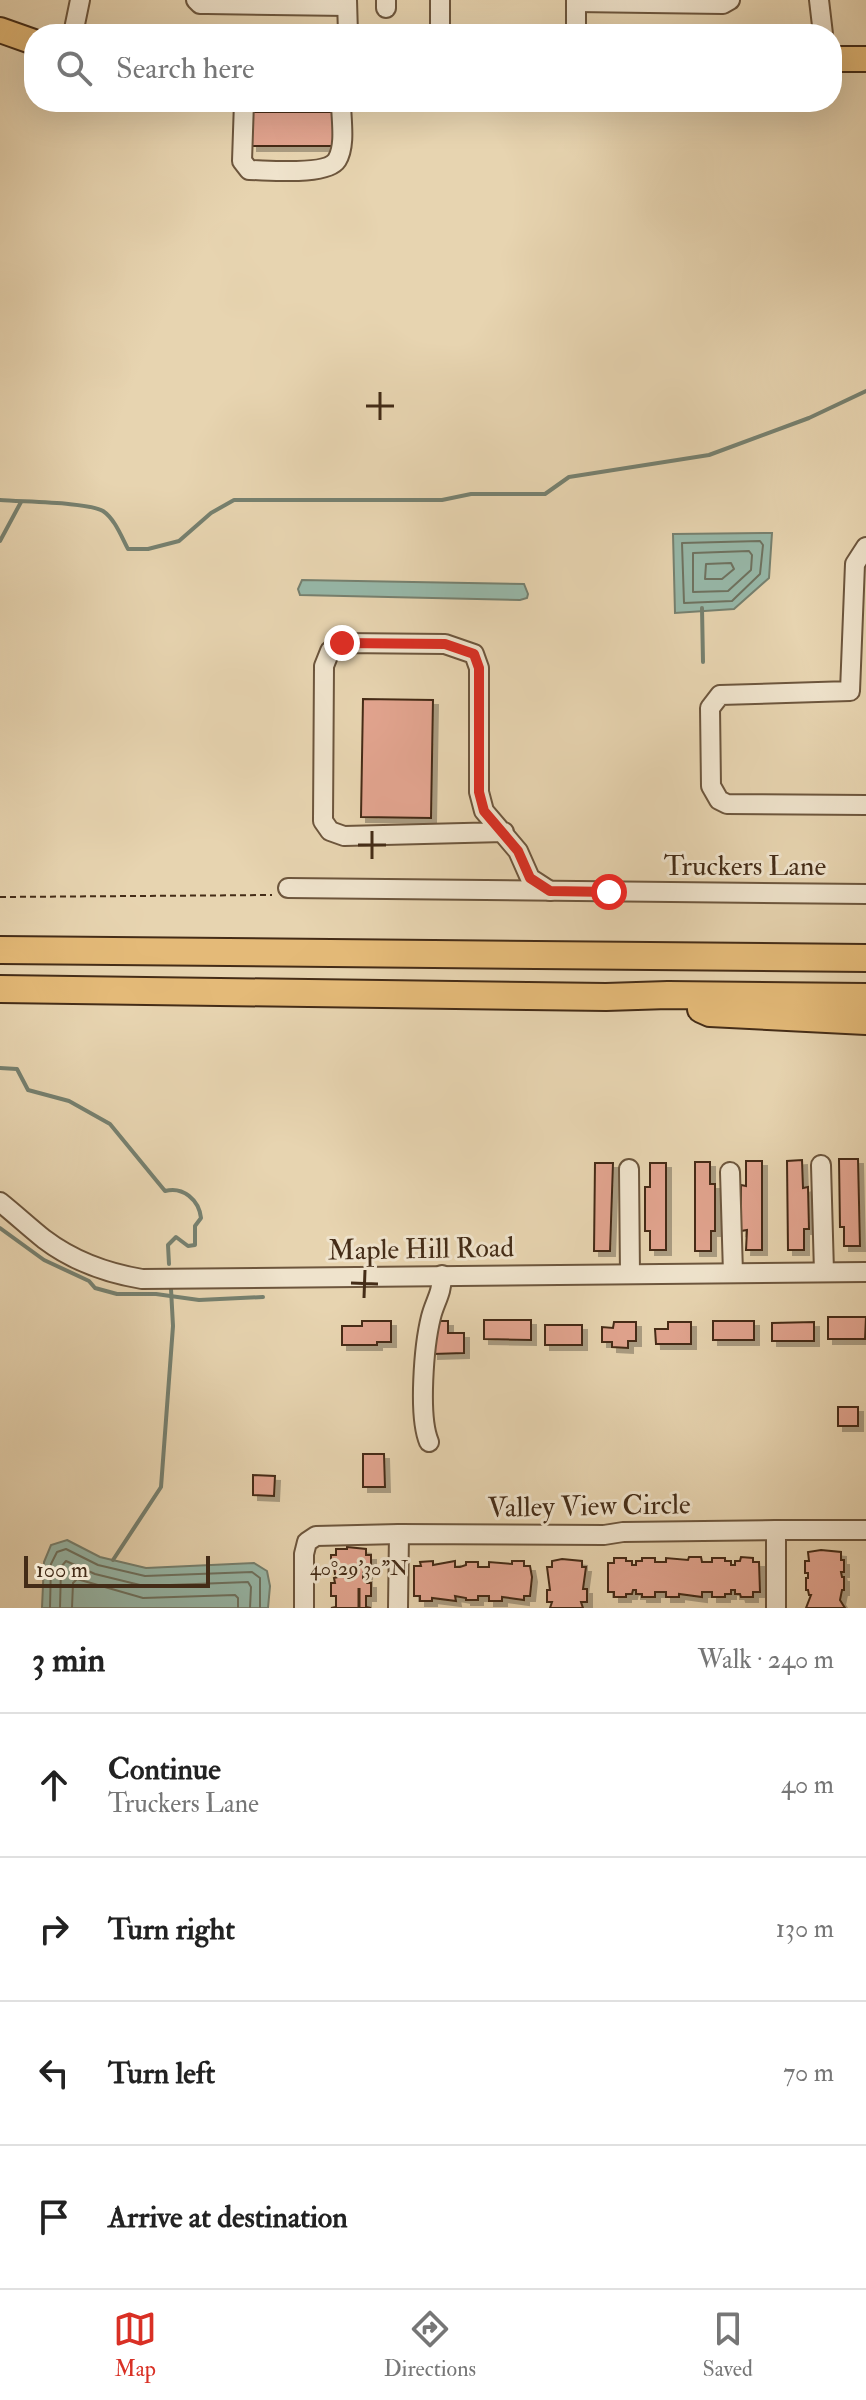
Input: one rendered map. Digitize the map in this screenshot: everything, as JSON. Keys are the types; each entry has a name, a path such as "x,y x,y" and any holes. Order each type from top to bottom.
{"highway":[{"path":"0,950 866,958"},
{"path":"819,958 866,951"},
{"path":"0,989 606,997 866,997"},
{"path":"668,995 710,1013 866,1021"}],"main road":[{"path":"0,30 24,38"},
{"path":"842,59 866,59"}],"street":[{"path":"75,24 80,0"},
{"path":"196,0 200,4 347,3 348,24"},
{"path":"440,0 440,24"},
{"path":"576,24 576,1 723,4 730,0"},
{"path":"819,0 822,24"},
{"path":"244,112 242,161 249,170 317,170 337,160 341,145 341,112"},
{"path":"866,547 855,564 858,691 720,695 710,708 711,786 719,800 727,804 866,805"},
{"path":"504,832 344,836 330,831 323,821 324,666 330,651 342,643 445,644 474,654 479,668 479,792 484,811 504,832 518,851 530,878 550,891"},
{"name":"Truckers Lane","path":"288,888 866,894"},
{"path":"821,1165 824,1272"},
{"path":"629,1169 630,1274"},
{"path":"730,1172 733,1273"},
{"name":"Maple Hill Road","path":"0,1202 45,1240 73,1257 107,1272 142,1279 866,1272"},
{"path":"429,1442 422,1412 423,1396 428,1333 432,1313 442,1291 442,1275"},
{"path":"776,1530 776,1608"},
{"name":"Valley View Circle","path":"304,1608 304,1554 307,1542 316,1536 866,1530"},
{"path":"398,1608 399,1534"}],"path":[{"path":"0,897 269,896 288,888"}],"water":[{"path":"772,533 769,578 734,609 675,613 673,534"},
{"path":"302,580 524,584 528,594 527,598 520,600 300,595 298,589"},
{"path":"67,1540 100,1557 146,1568 254,1563 267,1571 270,1586 268,1608 42,1608 44,1562 51,1545"}],"building":[{"path":"252,112 336,112 336,146 252,146"},
{"path":"363,699 433,700 431,818 361,817"},
{"path":"839,1159 858,1159 860,1246 844,1246 844,1227 840,1227"},
{"path":"802,1160 803,1188 808,1187 809,1229 804,1229 804,1250 788,1250 787,1161"},
{"path":"746,1161 762,1161 762,1250 746,1250 747,1230 741,1231 741,1185 746,1186"},
{"path":"695,1162 710,1162 710,1184 715,1184 715,1231 711,1231 711,1251 695,1251"},
{"path":"595,1163 613,1163 610,1251 594,1251"},
{"path":"650,1163 666,1163 666,1250 650,1250 650,1231 645,1231 645,1187 650,1187"},
{"path":"828,1317 866,1317 865,1339 828,1339"},
{"path":"484,1320 531,1320 531,1340 484,1339"},
{"path":"362,1321 391,1321 391,1342 342,1345 342,1326 362,1326"},
{"path":"433,1321 448,1321 448,1333 464,1333 464,1353 433,1354"},
{"path":"713,1321 754,1321 754,1340 713,1340"},
{"path":"614,1322 636,1322 636,1341 628,1341 628,1348 612,1347 612,1342 602,1342 602,1327 613,1328"},
{"path":"668,1322 691,1322 691,1344 656,1344 655,1329 668,1329"},
{"path":"814,1322 814,1341 772,1341 772,1323"},
{"path":"545,1325 582,1325 582,1345 545,1345"},
{"path":"838,1407 858,1407 858,1426 838,1426"},
{"path":"363,1454 384,1454 385,1487 363,1487"},
{"path":"253,1475 275,1476 274,1496 253,1495"},
{"path":"336,1549 366,1549 366,1555 371,1555 371,1567 368,1567 367,1574 363,1573 363,1578 367,1577 367,1583 371,1583 371,1596 366,1596 366,1607 371,1608 331,1608 336,1607 336,1596 331,1596 331,1583 335,1583 334,1578 338,1574 335,1574 334,1567 331,1568 331,1555 336,1555"},
{"path":"808,1552 841,1552 844,1590 840,1600 845,1608 806,1608 811,1595 806,1590 808,1573 805,1573 805,1561 809,1561"},
{"path":"689,1557 701,1557 702,1562 725,1558 725,1561 731,1561 731,1565 740,1561 741,1557 753,1558 753,1562 759,1562 760,1592 753,1592 753,1597 741,1597 731,1590 731,1594 725,1594 725,1597 712,1597 712,1592 702,1592 702,1597 679,1594 679,1597 666,1597 666,1592 655,1592 655,1597 642,1597 633,1590 626,1597 614,1597 614,1592 608,1592 608,1563 614,1563 614,1558 626,1558 626,1561 636,1565 636,1561 642,1561 642,1558 666,1562 666,1558 688,1560"},
{"path":"433,1561 433,1565 455,1561 455,1567 466,1565 466,1562 478,1562 478,1567 489,1567 489,1562 512,1564 512,1561 524,1561 524,1566 530,1566 532,1577 530,1596 524,1596 524,1600 502,1597 502,1601 489,1601 489,1596 466,1600 455,1596 456,1601 432,1598 432,1601 420,1601 420,1596 414,1596 414,1566"},
{"path":"552,1561 582,1561 582,1567 586,1567 583,1589 587,1589 587,1602 581,1602 583,1608 550,1608 552,1602 547,1602 547,1590 550,1590 547,1567 552,1567"}],"waterway":[{"path":"0,500 95,508 111,519 128,549 148,549 179,541 211,513 234,500 442,500 471,494 545,494 569,477 709,455 809,418 866,391"},
{"path":"0,541 21,502"},
{"path":"702,608 703,662"},
{"path":"0,1068 17,1069 28,1090 69,1101 110,1124 165,1191 178,1191 193,1200 201,1218 195,1226 195,1245 188,1246 176,1237 168,1245 169,1264"},
{"path":"0,1228 44,1260 89,1281 95,1288 117,1294 156,1294 199,1300 263,1297"},
{"path":"113,1560 161,1487 173,1326 171,1289"}],"route":[{"path":"342,643 445,644 474,654 479,668 479,792 484,811 518,851 530,878 550,891 609,892"}]}
